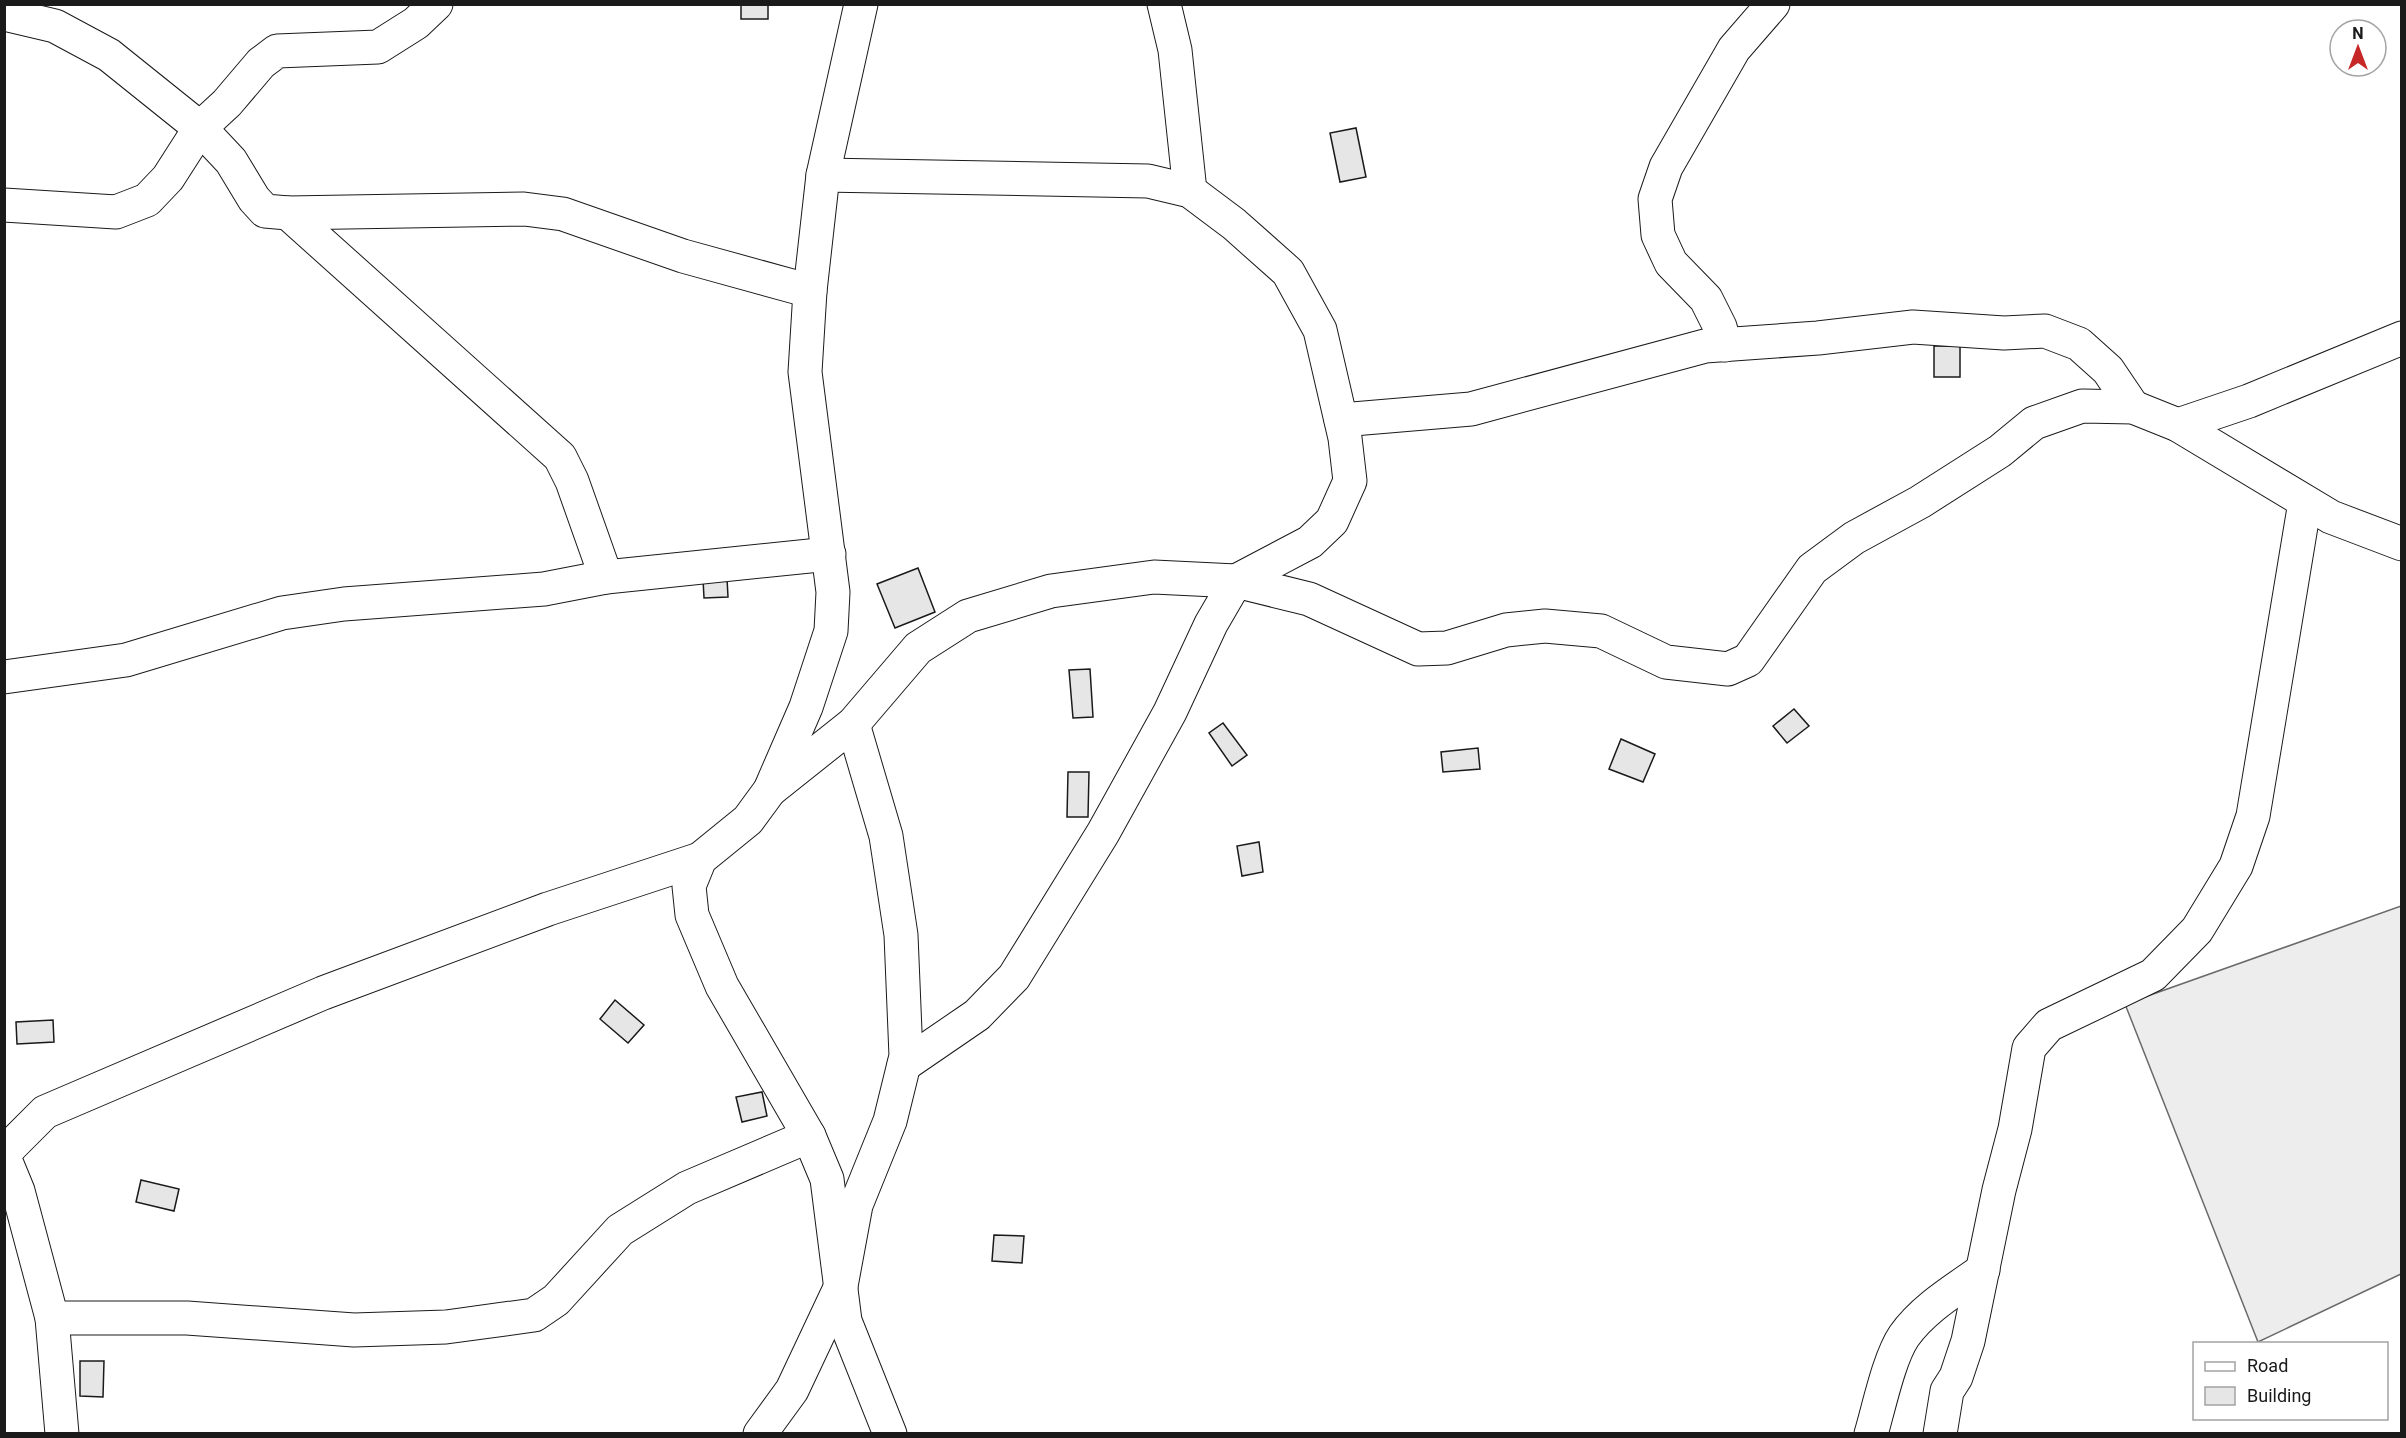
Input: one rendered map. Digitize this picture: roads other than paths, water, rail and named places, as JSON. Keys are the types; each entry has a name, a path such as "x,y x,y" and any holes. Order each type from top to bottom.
{"street":[{"path":"4,206 116,212 147,200 168,178 200,128 227,103 261,63 277,51 378,47 416,22 436,4"},
{"path":"62,1434 51,1318 18,1191 4,1155 45,1113 323,993 548,909 700,859 748,820 770,790 806,706 831,631 833,592 805,372 810,291 823,175 861,4"},
{"path":"1164,4 1175,50 1190,191"},
{"path":"1725,345 1720,327 1706,299 1671,263 1658,235 1655,199 1665,167 1734,49 1773,4"},
{"path":"4,14 56,15 200,128 231,161 254,199 265,210 288,213 524,208 563,214 683,256 810,291"},
{"path":"823,175 1148,181 1190,191 1234,224 1287,272 1320,330 1341,420 1350,481 1332,521 1310,542 1236,581 1210,624 1170,712 1103,833 1014,977 977,1015 904,1065"},
{"path":"288,213 560,457 572,481 606,577"},
{"path":"1341,420 1471,409 1705,346 1818,338 1913,327 2004,333 2045,331 2079,344 2108,370 2133,407"},
{"path":"2178,425 2249,401 2402,338"},
{"path":"770,790 853,724 918,648 968,616 1051,591 1154,577 1236,581 1309,599 1418,649 1447,648 1506,630 1545,626 1601,631 1666,662 1728,669 1748,660 1812,570 1854,538 1920,502 2000,451 2034,423 2082,406 2133,407 2178,425 2331,517 2402,544"},
{"path":"1940,1434 1947,1391 1956,1377 1968,1341 1999,1190 2015,1130 2029,1048 2049,1025 2153,975 2197,930 2236,866 2253,816 2305,502"},
{"path":"4,677 126,660 282,613 344,604 544,589 606,577 829,554"},
{"path":"760,1434 792,1390 841,1286 856,1205 890,1121 906,1056 901,935 886,836 853,724"},
{"path":"700,859 689,886 692,915 722,986 809,1136 827,1179 845,1321 890,1434"},
{"path":"51,1318 187,1318 354,1330 446,1327 534,1316 556,1300 620,1230 687,1188 809,1136"},
{"path":"1871,1434 1888,1374 1903,1338 1923,1314 1983,1270"}]}
